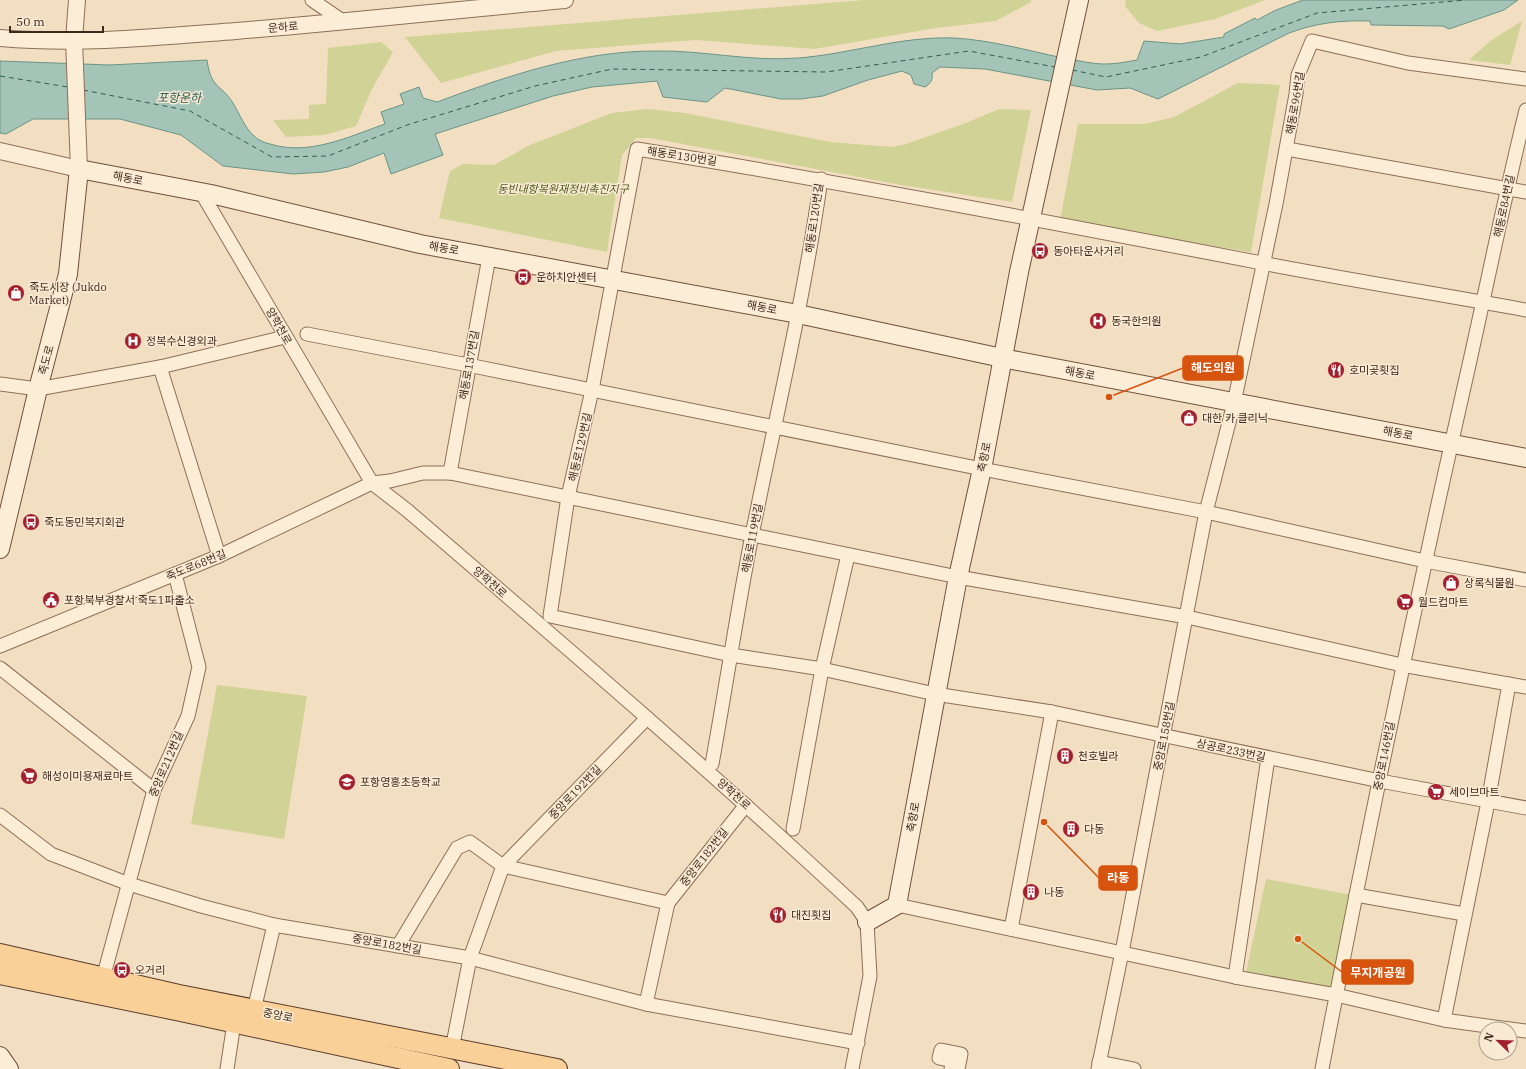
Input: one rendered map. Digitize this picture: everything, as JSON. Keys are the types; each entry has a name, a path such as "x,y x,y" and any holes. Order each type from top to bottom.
{"main road":[{"name":"축항로","path":"896,905 935,694 958,577 982,469 1002,358 1036,188 1079,0"},
{"name":"해동로","path":"79,169 201,192 420,244 798,314 1002,358 1526,458"},
{"name":"죽도로","path":"0,549 38,389 68,274 79,169"},
{"path":"862,915 896,905"},
{"name":"중앙로","path":"0,954 103,978 254,1010 557,1069"},
{"name":"중앙로","path":"2,975 446,1069"},
{"path":"0,1056 9,1069"}],"street":[{"path":"77,0 74,40 79,169"},
{"path":"312,0 344,22"},
{"name":"운하로","path":"0,38 74,40 144,38 344,22 469,4 565,0"},
{"name":"해동로96번길","path":"1234,403 1287,149 1298,75 1312,41 1408,63 1526,79"},
{"name":"해동로84번길","path":"1451,443 1526,110"},
{"name":"해동로130번길","path":"612,279 637,149 739,165"},
{"path":"1287,149 1526,192"},
{"name":"해동로","path":"0,152 79,169"},
{"name":"해동로120번길","path":"739,165 821,179 814,229 798,314"},
{"path":"821,179 892,194 1149,241 1263,264 1526,310"},
{"name":"양학천로","path":"201,192 372,483 414,516 746,805 862,915"},
{"name":"해동로137번길","path":"450,473 468,365 489,257"},
{"name":"해동로129번길","path":"612,279 592,390 568,497 550,616 731,654"},
{"name":"해동로119번길","path":"712,764 752,536 798,314"},
{"path":"307,334 982,469 1206,512 1424,561 1526,580"},
{"path":"0,384 38,389 160,367 286,337"},
{"path":"160,367 219,556"},
{"name":"중앙로158번길","path":"1098,1066 1122,952 1187,618 1206,512 1234,403"},
{"name":"중앙로146번길","path":"1322,1069 1402,665 1451,443"},
{"name":"죽도로68번길","path":"0,646 219,556 372,483 390,481 423,473 450,473 958,577 1187,618 1402,665 1526,687"},
{"path":"793,829 822,669 848,555"},
{"name":"중앙로212번길","path":"103,978 154,790 188,716 199,667 175,574"},
{"path":"731,654 822,669 935,694"},
{"path":"0,668 154,790"},
{"path":"1444,1020 1464,914 1488,802 1509,684"},
{"name":"상공로233번길","path":"935,694 1052,712 1380,781 1526,808"},
{"path":"1011,929 1052,712"},
{"name":"중앙로192번길","path":"452,1049 470,958 503,866 647,718"},
{"path":"1235,977 1268,758"},
{"name":"중앙로182번길","path":"646,1004 668,903 746,805"},
{"name":"중앙로182번길","path":"0,815 51,854 129,884 200,906 274,925 470,958 646,1004 858,1043"},
{"path":"398,946 457,848 470,842 503,866 668,903"},
{"path":"1356,895 1464,914"},
{"path":"896,905 1235,977 1336,995 1444,1020 1478,1025"},
{"path":"852,1069 870,976 862,915"},
{"path":"254,1010 274,925"},
{"path":"227,1069 234,1023"},
{"path":"952,1069 953,1061 939,1058 941,1050 961,1054 958,1069"},
{"path":"1098,1066 1134,1069"}],"green space":[{"path":"865,0 1031,0 1031,2 996,21 936,28 814,49 696,40 556,51 441,83 405,37"},
{"path":"1126,0 1265,0 1215,19 1157,31 1139,23 1125,6"},
{"path":"1522,21 1510,65 1469,60 1490,41"},
{"path":"381,42 393,52 372,89 356,126 324,135 286,137 273,120 309,119 309,105 326,104 328,48"},
{"path":"1238,83 1280,85 1251,252 1060,221 1078,124 1145,124 1174,117"},
{"name":"동빈내항복원재정비촉진지구","path":"647,109 685,113 830,142 892,147 906,144 966,123 999,109 1031,110 1012,202 901,185 650,138 636,138 622,155 607,252 439,218 450,171 463,164 494,165 530,145 612,113"},
{"path":"217,685 307,696 284,839 191,824"},
{"path":"1266,879 1352,895 1331,995 1244,982"}],"water":[{"name":"포항운하","path":"1303,0 1518,0 1504,10 1449,29 1443,26 1371,25 1370,21 1339,22 1309,27 1289,33 1158,99 1130,88 1097,90 985,69 940,67 932,73 931,81 925,87 914,84 911,75 902,71 868,80 823,96 801,99 781,99 725,88 707,102 663,97 657,81 592,87 553,96 435,134 443,155 391,174 384,153 348,167 324,172 293,174 223,166 181,135 120,119 33,119 6,134 0,133 0,61 110,65 207,60 211,76 214,81 233,103 245,125 254,136 268,144 299,148 343,139 385,124 381,112 404,104 400,94 419,87 423,98 437,102 517,74 572,60 599,55 627,52 673,51 780,59 817,56 895,42 934,38 954,38 995,43 1089,63 1113,64 1137,60 1144,41 1180,44 1224,37 1224,34 1255,18 1257,20 1276,10"}],"ferry route":[{"path":"1072,70 1106,77 1201,57 1317,13 1466,0"},
{"path":"83,90 190,111 272,157 328,156 407,125 535,86 612,69 826,72 969,51 1055,67"},
{"path":"0,76 68,87"}],"place":[{"name":"동아타운사거리","path":"1040,251"},
{"name":"운하치안센터","path":"523,277"},
{"name":"죽도시장 (Jukdo Market)","path":"16,293"},
{"name":"동국한의원","path":"1098,321"},
{"name":"정복수신경외과","path":"133,341"},
{"name":"호미곶횟집","path":"1336,370"},
{"name":"해도의원","path":"1109,397"},
{"name":"대한 카 클리닉","path":"1189,418"},
{"name":"죽도동민복지회관","path":"31,522"},
{"name":"상록식물원","path":"1451,583"},
{"name":"포항북부경찰서 죽도1파출소","path":"51,600"},
{"name":"월드컵마트","path":"1405,602"},
{"name":"천호빌라","path":"1065,756"},
{"name":"해성이미용재료마트","path":"29,776"},
{"name":"포항영흥초등학교","path":"347,782"},
{"name":"세이브마트","path":"1436,792"},
{"name":"라동","path":"1044,822"},
{"name":"다동","path":"1071,829"},
{"name":"나동","path":"1031,892"},
{"name":"대진횟집","path":"778,915"},
{"name":"무지개공원","path":"1298,939"},
{"name":"오거리","path":"122,970"}]}
